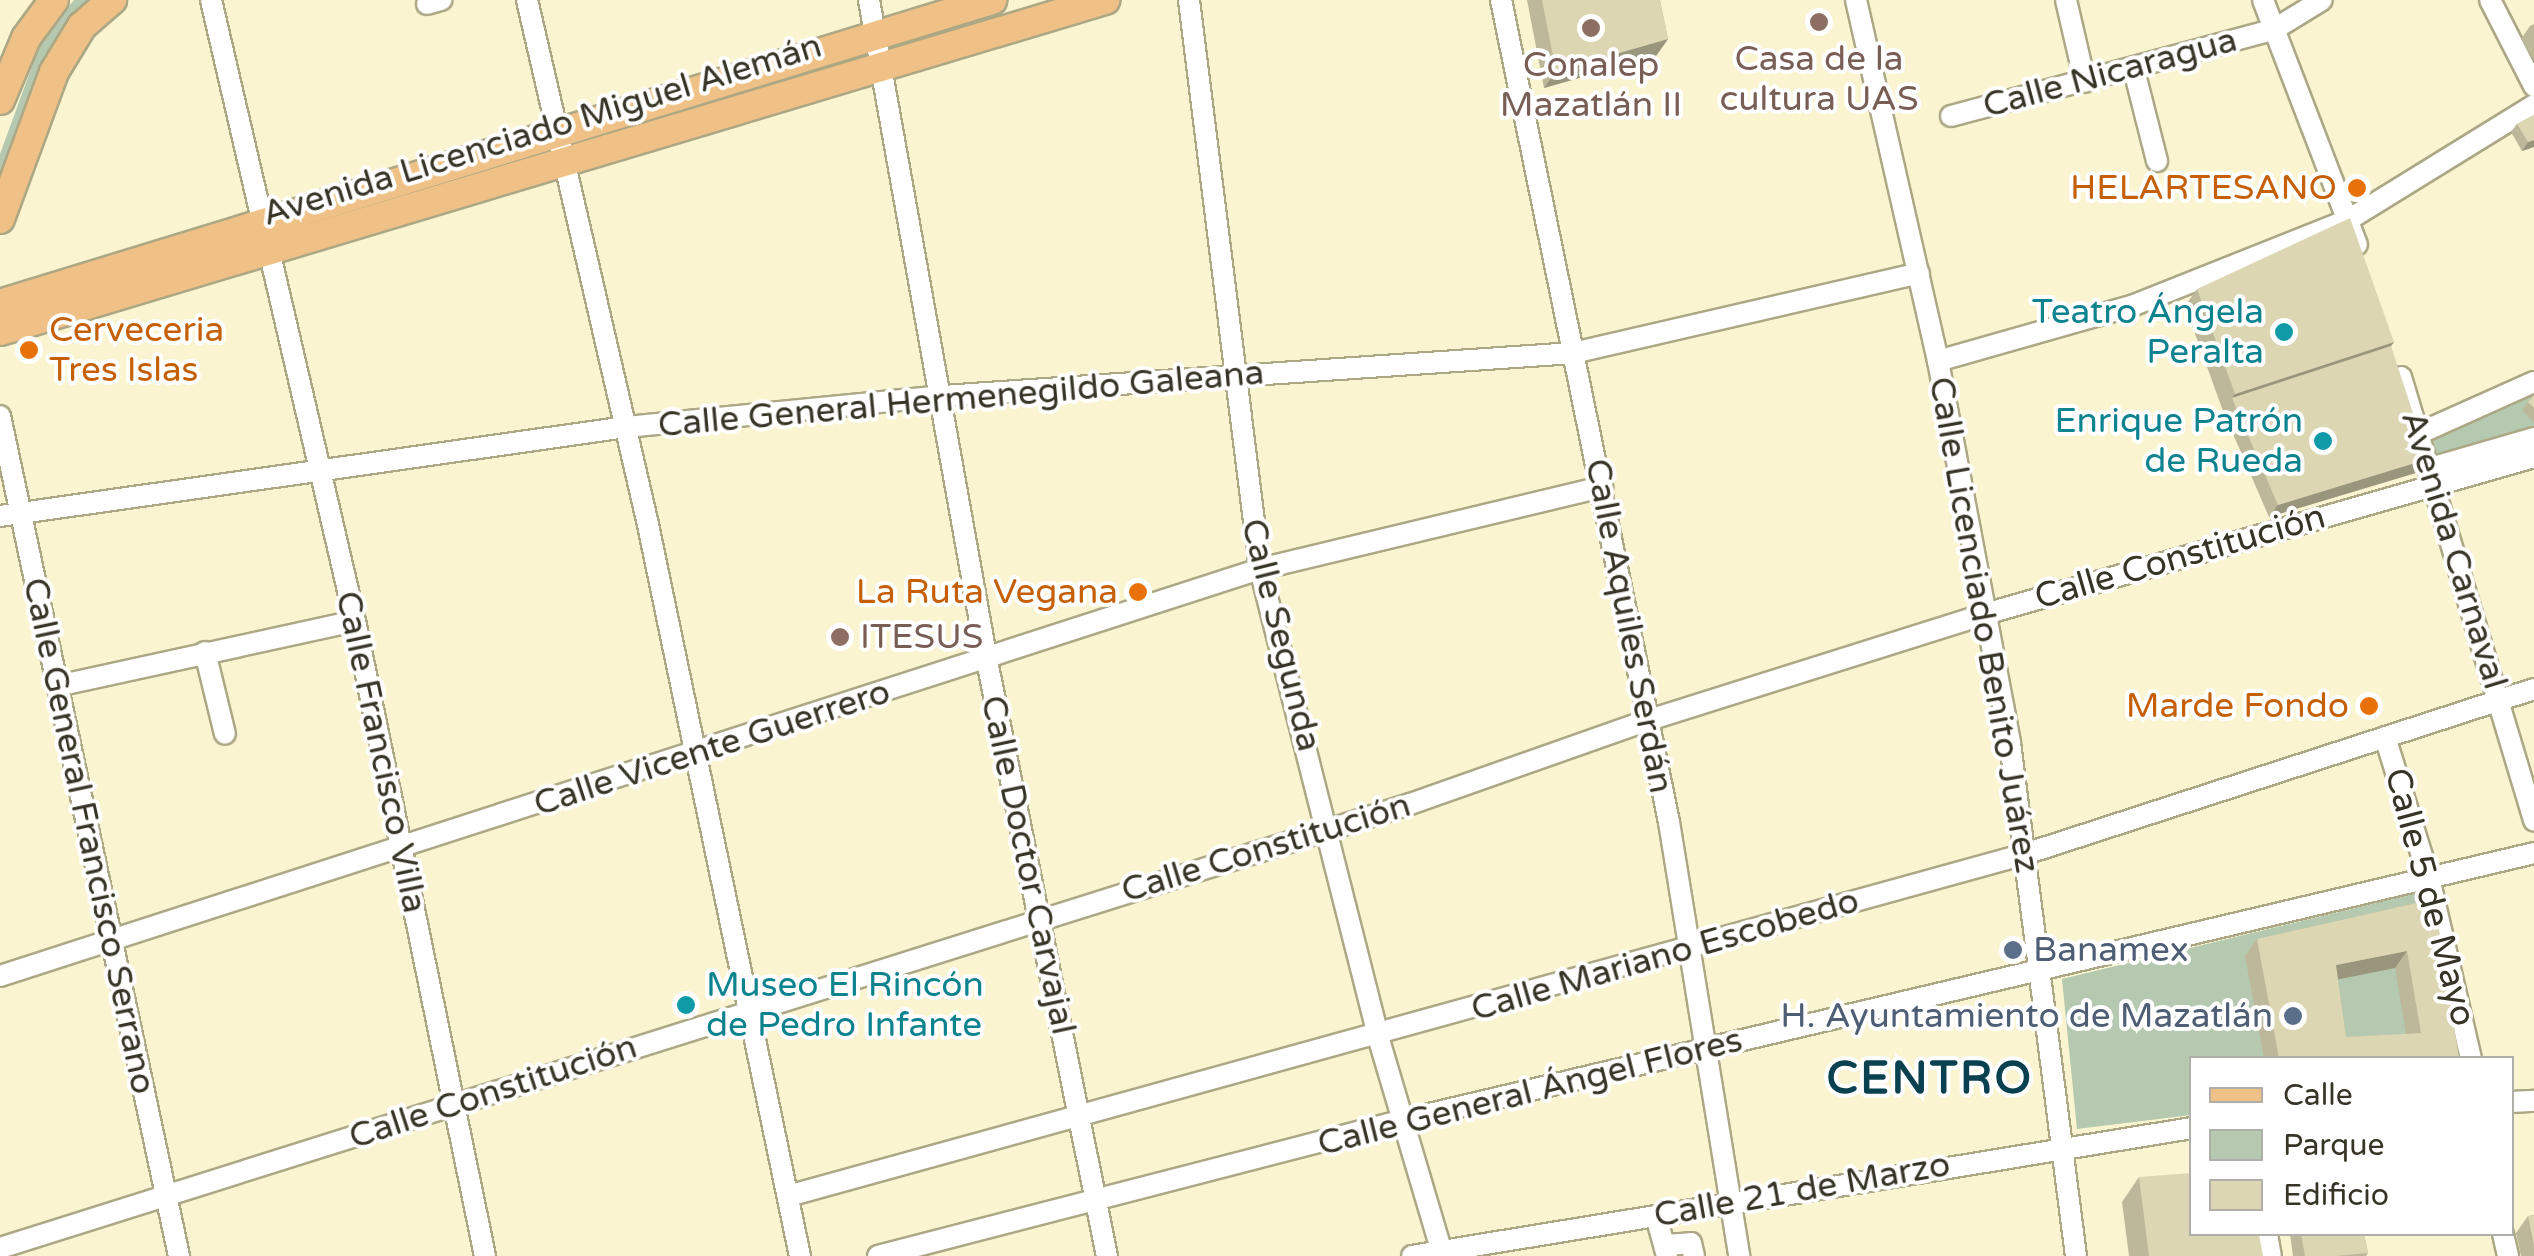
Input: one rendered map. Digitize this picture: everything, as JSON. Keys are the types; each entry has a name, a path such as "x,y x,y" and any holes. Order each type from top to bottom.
{"main road":[{"path":"0,100 26,38 54,0"},
{"path":"0,219 54,72 82,26 112,0"},
{"name":"Avenida Licenciado Miguel Alemán","path":"0,304 560,127 992,0"},
{"name":"Avenida Licenciado Miguel Alemán","path":"0,331 1106,0"},
{"path":"411,173 419,205"}],"street":[{"name":"Calle Francisco Villa","path":"211,0 272,250 355,622 485,1256"},
{"path":"527,0 560,127 626,426 752,1010 800,1256"},
{"name":"Calle Doctor Carvajal","path":"868,0 987,661 1108,1256"},
{"name":"Calle Segunda","path":"1188,0 1260,569 1330,829 1377,1033 1443,1253"},
{"name":"Calle Aquiles Serdán","path":"1501,0 1602,487 1690,949 1739,1256"},
{"name":"Calle Licenciado Benito Juárez","path":"1856,0 1938,362 1985,614 2042,967 2076,1256"},
{"path":"2066,0 2086,82"},
{"path":"2263,0 2366,273"},
{"name":"Calle Nicaragua","path":"1950,116 2273,30 2322,0"},
{"path":"2490,0 2534,86"},
{"path":"2134,70 2157,161"},
{"path":"1938,362 2134,305 2348,220 2534,105"},
{"name":"Calle General Hermenegildo Galeana","path":"11,515 320,475 626,426 942,396 1572,353 1918,273"},
{"name":"Avenida Carnaval","path":"2396,362 2534,821"},
{"path":"2420,432 2534,382"},
{"name":"Calle General Francisco Serrano","path":"0,416 11,515 57,686 179,1256"},
{"path":"2432,475 2534,438"},
{"name":"Calle Constitución","path":"0,1248 1330,829 1646,721 1985,614 2432,475 2534,458"},
{"name":"Calle Vicente Guerrero","path":"0,976 987,661 1260,569 1602,487"},
{"path":"57,686 355,622"},
{"path":"205,652 224,734"},
{"name":"Calle Mariano Escobedo","path":"788,1196 2025,854 2534,689"},
{"name":"Calle 5 de Mayo","path":"2385,737 2429,878 2472,1056"},
{"name":"Calle General Ángel Flores","path":"878,1256 1404,1120 2534,853"},
{"name":"Calle 21 de Marzo","path":"1412,1256 2064,1144 2189,1128"},
{"path":"1656,1216 1666,1251 1690,1243 1694,1256"}],"green space":[{"path":"74,0 92,0 52,48 0,202 0,154 42,39"},
{"path":"2534,373 2534,452 2442,477 2429,425"},
{"path":"2426,891 2460,1056 2189,1056 2189,1115 2077,1129 2062,979"}],"building":[{"name":"Conalep Mazatlán II","path":"1542,0 1660,0 1668,39 1556,71"},
{"path":"2534,115 2534,140 2528,142 2517,124"},
{"name":"Teatro Ángela Peralta","path":"2350,218 2394,342 2235,394 2197,289"},
{"name":"Enrique Patrón de Rueda","path":"2391,346 2428,459 2278,505 2232,398"},
{"name":"H. Ayuntamiento de Mazatlán","path":"2434,899 2459,1056 2279,1056 2257,939","holes":["2407,951 2421,1033 2346,1037 2336,965"]},
{"path":"2189,1173 2189,1236 2259,1236 2263,1256 2149,1256 2139,1177"},
{"path":"2534,1215 2534,1245 2528,1216"},
{"path":"2301,1236 2364,1236 2368,1253 2335,1256 2305,1256"}],"place":[{"name":"Casa de la cultura UAS","path":"1819,22"},
{"name":"Conalep Mazatlán II","path":"1591,28"},
{"name":"HELARTESANO","path":"2357,188"},
{"name":"Teatro Ángela Peralta","path":"2284,332"},
{"name":"Cerveceria Tres Islas","path":"29,350"},
{"name":"Enrique Patrón de Rueda","path":"2323,441"},
{"name":"La Ruta Vegana","path":"1138,592"},
{"name":"ITESUS","path":"840,637"},
{"name":"Marde Fondo","path":"2369,706"},
{"name":"Banamex","path":"2013,950"},
{"name":"Museo El Rincón de Pedro Infante","path":"686,1005"},
{"name":"H. Ayuntamiento de Mazatlán","path":"2293,1016"}],"district":[{"name":"CENTRO","path":"1930,1080"}]}
